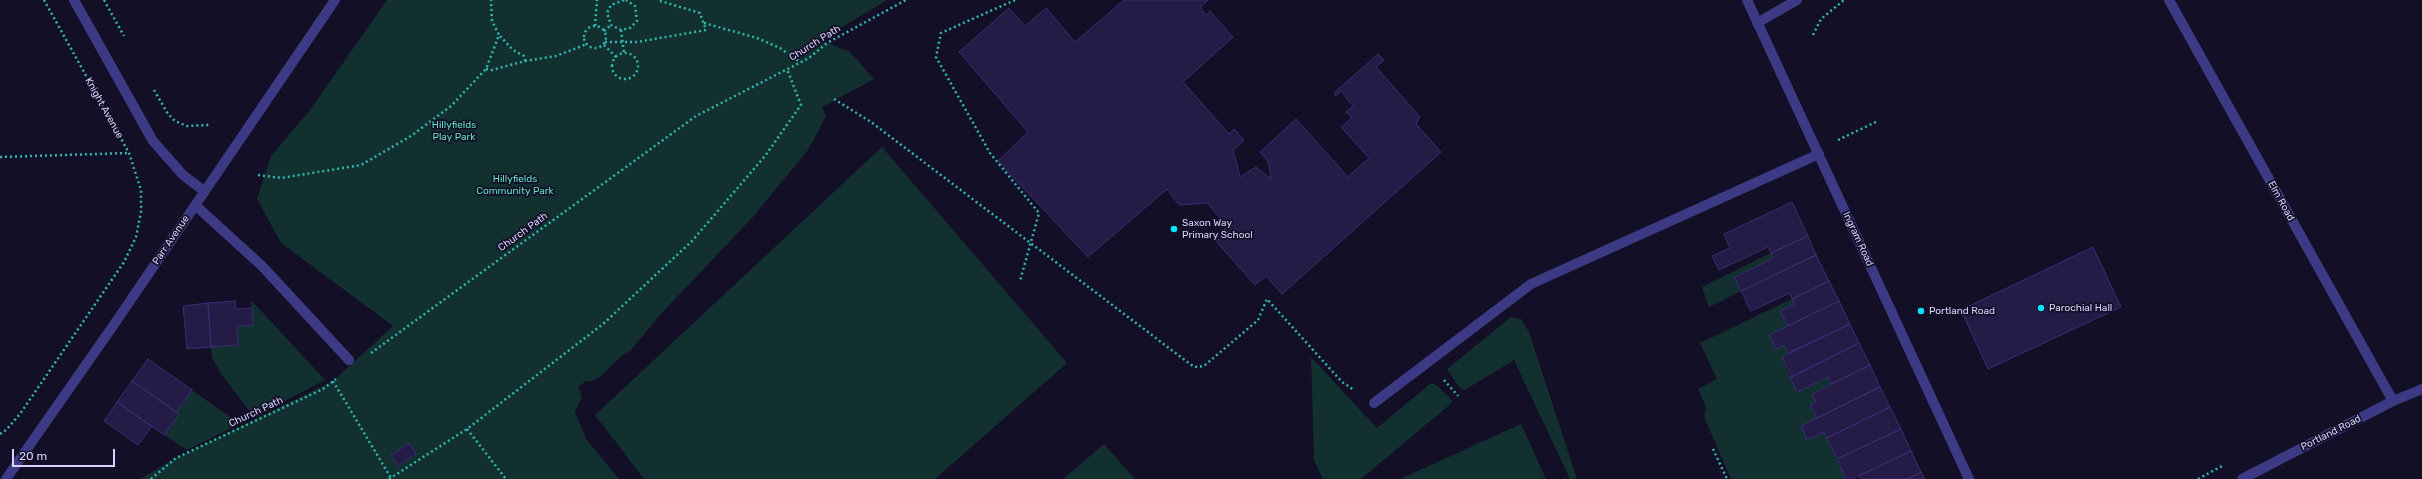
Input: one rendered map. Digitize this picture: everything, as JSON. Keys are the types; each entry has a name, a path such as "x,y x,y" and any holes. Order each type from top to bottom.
{"street":[{"path":"74,0 153,141 183,175 204,192"},
{"name":"Parr Avenue","path":"6,479 335,0"},
{"name":"Ingram Road","path":"1747,0 1969,479"},
{"path":"1757,23 1797,0"},
{"name":"Elm Road","path":"2169,0 2393,401"},
{"path":"1374,403 1531,284 1818,154"},
{"path":"195,205 262,266 349,360"},
{"name":"Portland Road","path":"2242,479 2393,401 2422,389"}],"path":[{"name":"Knight Avenue","path":"0,434 6,430 20,414 120,268 130,251 140,223 140,190 129,153 44,0"},
{"path":"104,0 126,41"},
{"path":"491,0 492,18 499,35 513,50 524,56 525,61"},
{"path":"595,26 597,0"},
{"path":"610,0 613,4"},
{"path":"625,0 635,6 637,21 630,28 621,30 611,25 607,13 613,4 625,0"},
{"path":"604,43 606,35 604,31 595,26 589,28 585,34 587,44 594,48 604,43 622,43 706,30 700,13 657,0"},
{"name":"Church Path","path":"369,355 696,116 809,58 827,43 906,0"},
{"path":"1015,0 940,33 936,57 990,153 1039,213 1020,281"},
{"path":"1811,32 1813,35 1821,19 1844,0"},
{"path":"704,23 757,38 780,48 800,62"},
{"path":"604,31 611,25"},
{"path":"621,30 624,53"},
{"path":"258,175 281,178 361,165 411,136 450,106 486,69 499,35"},
{"path":"604,43 616,57"},
{"path":"486,69 492,70 525,61 556,56 587,44"},
{"path":"624,53 634,57 637,65 635,73 628,78 620,78 614,74 612,65 616,57 624,53"},
{"path":"333,381 390,478 467,429 603,324 692,241 764,156 801,105 787,69"},
{"path":"153,88 168,114 175,121 187,126 209,125"},
{"path":"834,100 871,122 1194,367 1204,366 1258,320 1267,299 1342,382"},
{"path":"1838,140 1878,121"},
{"path":"0,157 129,153"},
{"name":"Church Path","path":"151,479 176,458 323,389 338,378"},
{"path":"467,429 506,479"},
{"path":"1713,449 1727,479"},
{"path":"2198,479 2228,463"}],"green space":[{"name":"Hillyfields Community Park","path":"387,0 887,0 820,40 850,52 874,79 822,107 826,116 808,150 752,218 659,316 631,350 620,357 600,377 593,381 586,381 578,387 582,397 575,412 586,439 619,479 140,479 176,458 333,381 393,326 281,243 257,199 271,156 310,110"},
{"path":"882,147 1067,363 935,479 644,479 595,415"},
{"path":"1771,253 1774,258 1735,277 1741,291 1709,307 1702,287"},
{"path":"1792,299 1795,304 1780,311 1788,326 1769,335 1776,349 1784,345 1788,353 1782,357 1797,392 1828,377 1831,384 1812,394 1816,402 1811,405 1817,418 1801,426 1807,439 1824,432 1846,479 1731,479 1704,417 1706,407 1698,389 1717,379 1700,343"},
{"path":"251,300 325,380 254,417 222,375 212,358 211,347 238,345 237,326 253,325"},
{"path":"1511,317 1521,319 1529,332 1577,479 1570,479 1514,360 1465,390 1459,387 1447,369"},
{"path":"1311,357 1377,428 1431,383 1439,387 1453,402 1361,479 1323,479 1314,460"},
{"path":"192,390 240,424 187,450 164,435 179,414 176,412"},
{"path":"1521,424 1546,479 1400,479"},
{"path":"1104,444 1135,479 1063,479"}],"building":[{"path":"1124,0 1208,0 1200,7 1206,15 1210,11 1233,37 1183,82 1229,134 1234,129 1244,140 1233,150 1240,177 1256,167 1271,179 1268,161 1260,152 1296,119 1348,177 1369,158 1341,127 1352,118 1346,112 1353,106 1341,91 1336,96 1334,93 1378,54 1384,60 1376,67 1420,117 1416,124 1441,152 1282,294 1266,276 1255,285 1214,239 1227,226 1207,203 1179,205 1167,189 1088,257 998,161 1028,132 959,52 1009,8 1025,26 1046,8 1075,42"},
{"path":"1792,202 1808,236 1771,253 1768,247 1719,270 1712,256 1730,248 1724,234"},
{"path":"1808,236 1816,255 1741,291 1735,277 1774,258 1771,253"},
{"name":"Parochial Hall","path":"2093,247 2121,307 1988,369 1961,310"},
{"path":"1816,255 1829,281 1792,299 1790,293 1751,311 1741,291"},
{"path":"1829,281 1839,301 1788,326 1780,311 1795,304 1792,299"},
{"path":"235,301 236,309 252,308 253,325 237,326 238,345 211,347 208,303"},
{"path":"1839,301 1850,324 1788,353 1784,345 1776,349 1769,335"},
{"path":"208,303 211,347 187,349 183,306"},
{"path":"1850,324 1859,343 1792,377 1782,357"},
{"path":"1859,343 1870,365 1831,384 1828,377 1797,392 1790,377"},
{"path":"148,359 192,390 176,412 132,381"},
{"path":"1870,365 1880,387 1817,418 1810,405 1816,402 1812,394"},
{"path":"132,381 179,414 164,435 117,402"},
{"path":"1880,387 1890,407 1827,438 1824,432 1807,440 1801,426"},
{"path":"117,402 152,426 138,445 104,421"},
{"path":"1890,407 1901,429 1837,459 1827,438"},
{"path":"1901,429 1911,451 1852,479 1846,479 1837,459"},
{"path":"409,443 416,454 398,466 391,455"},
{"path":"1911,451 1921,472 1907,479 1861,479 1859,476"},
{"path":"1921,472 1925,479 1907,479"}],"place":[{"name":"Saxon Way Primary School","path":"1174,229"},
{"name":"Parochial Hall","path":"2041,308"},
{"name":"Portland Road","path":"1921,311"}],"park label":[{"name":"Hillyfields Play Park","path":"454,130"}]}
